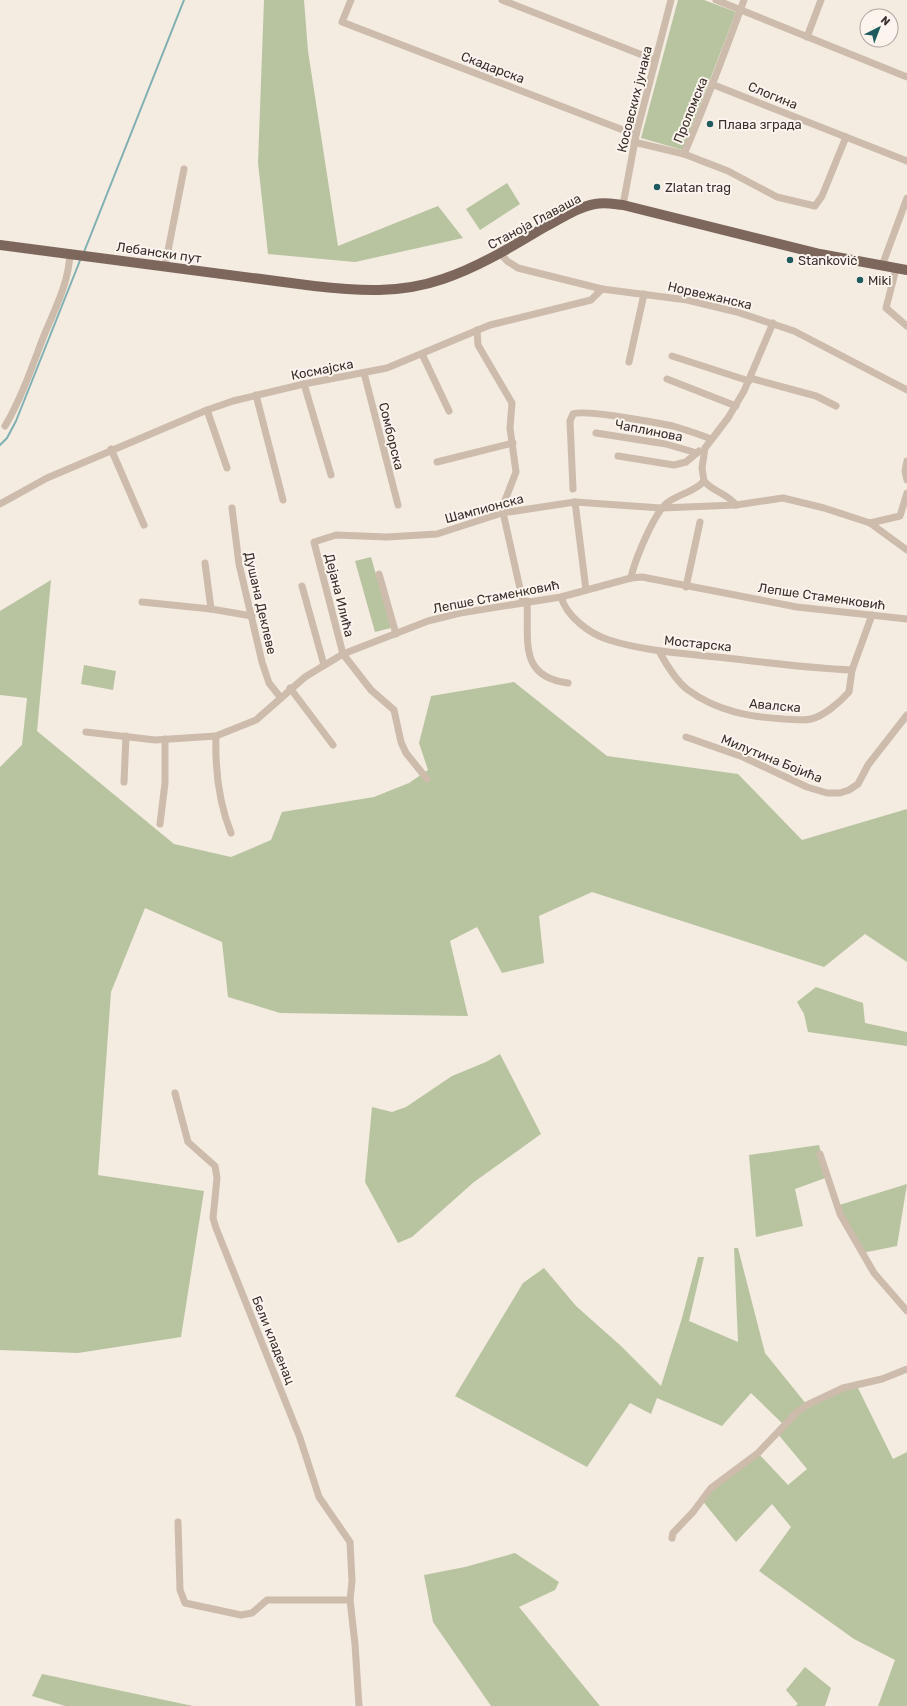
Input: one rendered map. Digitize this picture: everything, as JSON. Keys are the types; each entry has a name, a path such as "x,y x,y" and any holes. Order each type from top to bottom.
{"main road":[{"name":"Станоја Главаша","path":"314,286 353,290 404,289 444,279 500,252 562,218 590,206 603,203 623,205 820,254 907,270"},
{"name":"Лебански пут","path":"0,245 314,286"}],"street":[{"name":"Скадарска","path":"351,0 342,22 635,139 684,154"},
{"path":"502,0 655,60"},
{"name":"Косовских јунака","path":"623,205 635,139 671,0"},
{"path":"716,0 907,77"},
{"name":"Проломска","path":"744,0 726,44 714,85 684,154 728,172 777,197 815,206 822,196 846,137"},
{"path":"807,36 821,0"},
{"name":"Слогина","path":"714,85 907,161"},
{"path":"165,266 184,169"},
{"path":"882,266 907,198"},
{"name":"Норвежанска","path":"500,252 508,261 518,268 602,289 694,302 737,312 773,323 794,331 907,390"},
{"path":"5,426 28,376 58,302 69,272 72,254"},
{"path":"896,269 886,308 907,326"},
{"name":"Космајска","path":"0,504 47,478 111,449 207,410 256,395 392,366 490,325 591,300 599,294 602,289"},
{"path":"629,362 644,294"},
{"path":"736,505 727,496 713,489 704,481 702,468 705,448 736,406 749,380 773,323"},
{"path":"477,330 478,345 512,403 510,428 516,472 503,502 502,513 525,602 529,651 532,664 539,673 552,680 568,683"},
{"path":"422,354 449,411"},
{"path":"672,356 749,380 816,396 836,406"},
{"name":"Сомборска","path":"364,373 398,505"},
{"path":"667,379 736,406"},
{"path":"304,384 331,475"},
{"path":"256,395 282,500"},
{"path":"207,410 227,468"},
{"path":"573,489 570,421 575,412 672,426 711,439"},
{"name":"Чаплинова","path":"596,432 666,444 696,453"},
{"path":"437,462 513,443"},
{"path":"618,456 674,465 686,462 696,453 705,448"},
{"path":"111,449 144,525"},
{"path":"907,461 905,471 907,480"},
{"path":"631,578 638,555 661,508 679,495 697,488 704,481"},
{"path":"870,523 900,516 907,493"},
{"name":"Шампионска","path":"314,542 336,535 433,535 502,513 575,502 661,508 736,505 783,498 824,508 870,523"},
{"path":"575,502 586,590"},
{"name":"Душана Деклеве","path":"232,508 239,564 262,662 269,683 281,698"},
{"path":"686,587 700,522"},
{"path":"870,523 907,550"},
{"name":"Дејана Илића","path":"314,542 343,654"},
{"path":"204,563 211,609"},
{"path":"379,574 396,634"},
{"name":"Лепше Стаменковић","path":"86,732 165,739 216,736 256,720 290,688 343,654 428,621 460,613 561,597 631,578 642,578 797,606 907,619"},
{"path":"302,586 324,665"},
{"name":"Мостарска","path":"561,597 567,611 586,627 600,636 622,643 659,651 852,670"},
{"path":"142,602 211,609 252,616"},
{"name":"Авалска","path":"659,651 681,684 688,690 718,707 730,712 770,718 802,720 818,716 848,692 852,670 872,615"},
{"path":"343,654 374,693 394,710 401,742 406,753 427,779"},
{"path":"290,688 333,745"},
{"name":"Милутина Бојића","path":"686,737 743,757 807,787 827,793 840,793 849,790 858,784 868,765 907,715"},
{"path":"124,782 126,736"},
{"path":"216,736 218,777 231,833"},
{"path":"160,824 165,783 165,739"},
{"name":"Бели кладенац","path":"174,1093 188,1142 215,1166 217,1178 214,1218 216,1228 300,1438 319,1497 350,1542 352,1581 350,1600 355,1644 359,1706"},
{"path":"820,1154 840,1214 874,1273 907,1311"},
{"path":"672,1538 673,1533 693,1512 710,1488 729,1472 758,1453 797,1412 807,1405 843,1388 882,1380 907,1369"},
{"path":"178,1522 180,1590 184,1603 231,1613 248,1614 267,1600 350,1600"}],"green space":[{"path":"264,0 304,0 308,51 338,246 438,206 463,238 355,262 268,254 258,163"},
{"path":"678,0 704,0 736,12 683,150 641,138"},
{"path":"507,183 520,204 480,230 466,209"},
{"path":"371,557 391,628 375,632 355,561"},
{"path":"51,580 37,731 174,844 231,857 271,840 282,812 374,797 409,783 428,770 419,743 431,696 514,682 607,756 738,774 802,840 907,809 907,962 865,934 824,967 592,892 539,916 544,963 502,973 477,927 450,941 468,1016 280,1013 228,997 222,942 145,908 111,992 98,1175 204,1191 181,1337 78,1353 0,1350 0,767 22,745 27,698 0,695 0,611"},
{"path":"84,665 116,671 113,690 81,684"},
{"path":"816,987 863,1003 865,1023 907,1032 907,1046 808,1032 804,1014 797,1002"},
{"path":"500,1054 541,1134 474,1182 412,1237 398,1243 365,1182 372,1107 392,1112 406,1107 452,1076 486,1062"},
{"path":"819,1145 828,1177 795,1189 803,1226 756,1237 749,1155"},
{"path":"907,1184 897,1246 862,1253 836,1206"},
{"path":"734,1248 738,1248 765,1353 807,1405 856,1384 893,1459 907,1452 907,1706 878,1706 895,1660 854,1639 759,1571 791,1527 772,1504 736,1542 701,1499 758,1453 788,1485 807,1469 777,1433 784,1425 751,1393 722,1426 657,1398 651,1414 630,1403 587,1467 455,1396 523,1283 544,1268 576,1306 621,1346 661,1386 682,1318 698,1257 704,1257 689,1321 738,1342"},
{"path":"515,1553 559,1582 555,1590 519,1607 600,1706 491,1706 433,1622 424,1575 465,1567"},
{"path":"805,1667 831,1688 825,1706 795,1706 798,1704 786,1690"},
{"path":"42,1674 193,1706 65,1706 32,1696"}],"waterway":[{"path":"84,252 184,0"},
{"path":"0,445 7,438 16,421 81,258"}],"place":[{"name":"Плава зграда","path":"710,124"},
{"name":"Zlatan trag","path":"657,187"},
{"name":"Stanković","path":"790,260"},
{"name":"Miki","path":"860,280"}]}
